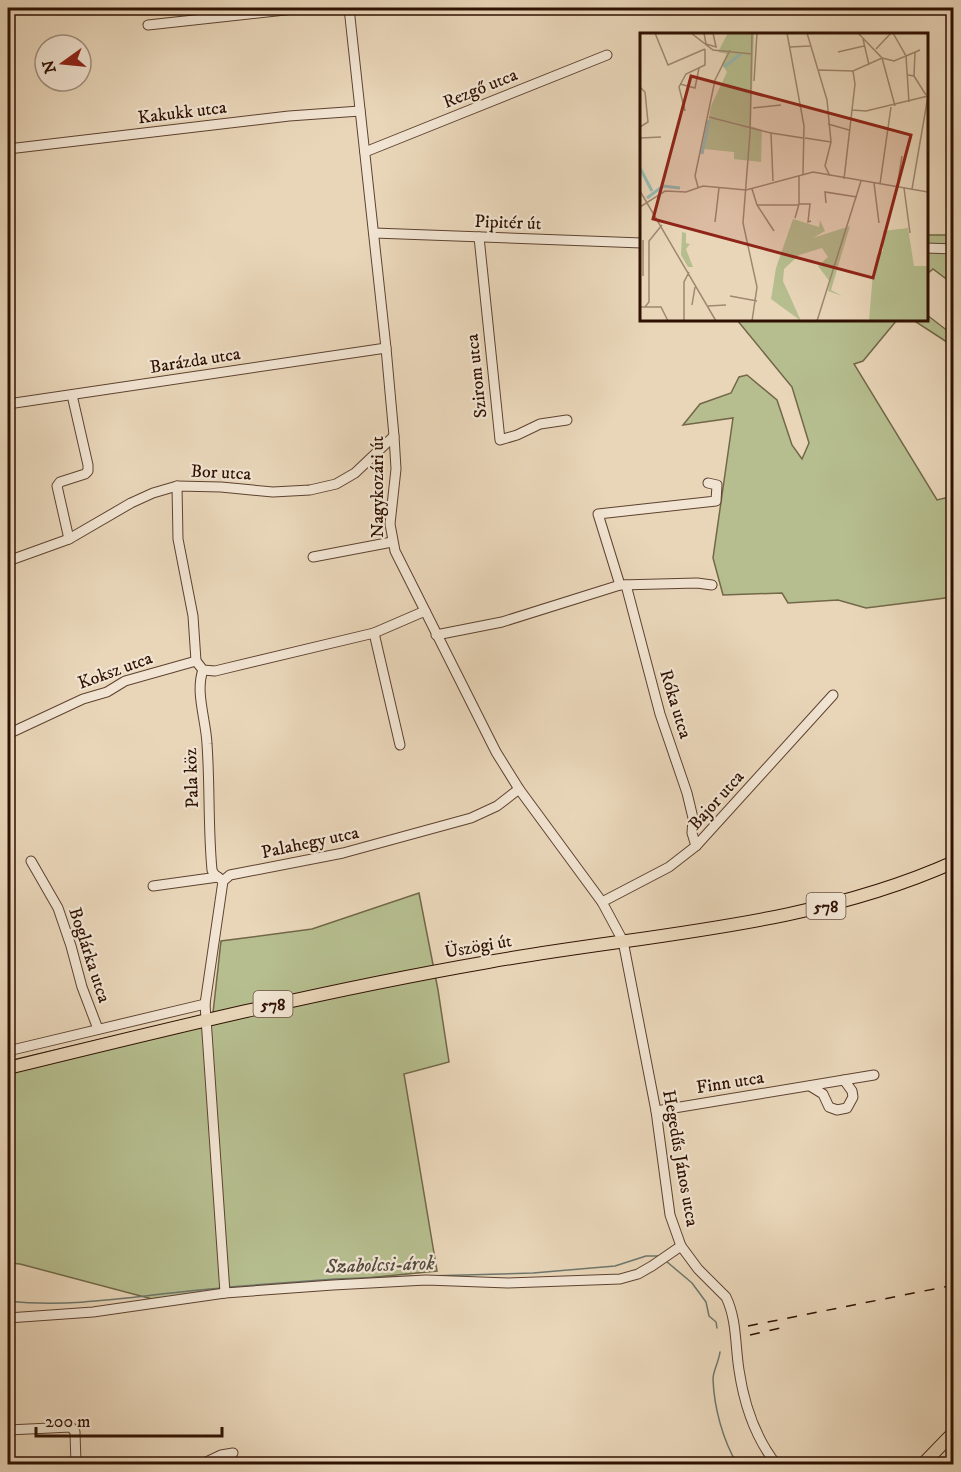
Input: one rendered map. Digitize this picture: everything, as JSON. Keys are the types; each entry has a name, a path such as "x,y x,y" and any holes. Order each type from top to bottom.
{"main road":[{"name":"Üszögi út","path":"8,1068 206,1019 487,962 775,918 893,886 954,862"},
{"path":"923,1464 954,1432"}],"street":[{"path":"148,25 303,8"},
{"name":"Nagykozári út","path":"349,8 394,436 396,469 390,524 392,542 403,569 496,752 519,789 602,902 623,941"},
{"name":"Rezgő utca","path":"364,152 607,55"},
{"name":"Kakukk utca","path":"8,149 289,116 360,111"},
{"name":"Pipitér út","path":"374,233 640,243"},
{"name":"Szirom utca","path":"479,237 500,440 540,424 567,420"},
{"path":"928,248 954,249"},
{"name":"Barázda utca","path":"8,404 386,348"},
{"path":"69,539 57,486 60,482 79,477 88,471 72,395"},
{"name":"Bor utca","path":"8,561 69,539 131,503 177,486 212,486 273,492 325,488 346,479 394,436"},
{"name":"Róka utca","path":"696,846 687,793 660,714 623,585 598,514 716,501 717,485 708,483"},
{"path":"177,486 178,539 193,616 196,661 203,670 215,671 375,633 425,612"},
{"path":"313,556 392,542"},
{"path":"436,635 502,622 623,585 697,582 711,585"},
{"path":"375,633 400,746"},
{"name":"Koksz utca","path":"8,734 83,699 107,692 125,681 196,661"},
{"name":"Pala köz","path":"203,670 200,685 207,741 209,838 213,870 220,879"},
{"name":"Bajor utca","path":"602,902 669,867 696,846 832,694"},
{"name":"Palahegy utca","path":"153,886 220,879 230,875 343,853 471,818 497,806 519,789"},
{"name":"Boglárka utca","path":"30,861 58,908 82,987 98,1029"},
{"path":"220,879 205,1004 224,1289"},
{"name":"Hegedűs János utca","path":"623,941 656,1111 670,1215 681,1246 698,1269 726,1297 733,1311 739,1370 754,1428 776,1464"},
{"path":"8,1051 205,1004"},
{"name":"Finn utca","path":"656,1111 874,1075"},
{"path":"810,1086 823,1094 829,1107 837,1110 847,1108 853,1097 852,1091 844,1080"},
{"path":"8,1318 93,1312 224,1289 426,1280 508,1282 620,1280 638,1274 681,1246"},
{"path":"8,1430 72,1426 75,1432 76,1464"},
{"path":"202,1464 221,1455 233,1453"}],"green space":[{"path":"802,8 908,8 807,13"},
{"path":"928,235 953,235 953,284 933,269 928,273"},
{"path":"928,316 953,335 953,346 915,321 928,321"},
{"path":"738,321 896,321 863,361 854,364 937,500 949,497 953,500 953,597 866,608 838,600 788,603 782,593 723,595 713,558 733,418 683,425 700,404 731,393 739,377 747,375 777,400 792,445 802,459 809,443 792,387"},
{"path":"419,893 449,1062 404,1074 437,1271 152,1299 20,1264 8,1263 8,1061 213,1013 221,941 312,929"}],"waterway":[{"name":"Szabolcsi-árok","path":"427,1276 533,1273 615,1266 646,1256 660,1256"},
{"name":"Szabolcsi-árok","path":"666,1261 692,1283 706,1302 709,1316 716,1322 717,1328"},
{"name":"Szabolcsi-árok","path":"229,1287 416,1276"},
{"name":"Szabolcsi-árok","path":"8,1301 88,1302 222,1288"},
{"name":"Szabolcsi-árok","path":"720,1352 713,1376 715,1401 724,1434 737,1464"}],"railway":[{"path":"748,1326 954,1285"},
{"path":"750,1335 780,1328"}]}
